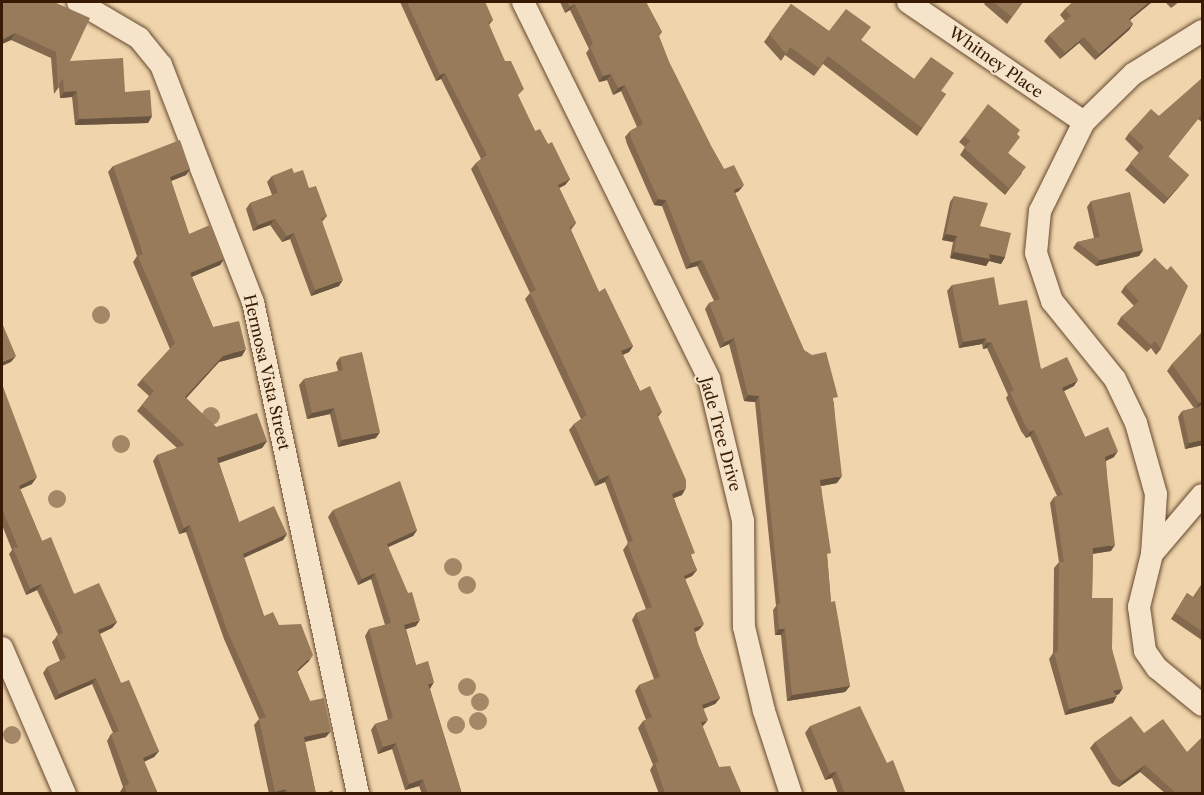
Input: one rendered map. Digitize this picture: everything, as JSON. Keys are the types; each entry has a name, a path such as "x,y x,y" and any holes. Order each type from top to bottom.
{"street":[{"name":"Hermosa Vista Street","path":"78,2 139,38 161,65 253,302 358,794"},
{"name":"Jade Tree Drive","path":"523,2 709,379 743,521 744,627 764,711 791,794"},
{"name":"Whitney Place","path":"908,2 1084,122"},
{"path":"1203,31 1133,74 1084,122 1040,211 1036,253 1052,301 1115,379 1136,423 1156,494 1152,554 1139,607 1145,651 1157,668 1203,705"},
{"path":"1152,554 1203,495"},
{"path":"2,648 65,794"}],"building":[{"path":"2,2 54,2 90,18 70,61 123,58 125,92 150,90 152,116 79,119 77,91 64,92 63,78 58,87 56,52 15,33 2,40"},
{"path":"407,2 485,2 493,20 488,22 505,61 511,61 524,89 518,95 535,131 540,129 548,144 552,142 570,179 558,185 576,223 569,227 599,292 605,288 633,346 621,351 640,391 650,386 662,412 657,414 686,480 686,488 672,494 695,553 690,555 697,570 684,576 704,624 694,628 698,644 720,698 702,705 708,720 701,722 719,767 730,766 742,794 665,794 655,763 659,762 643,721 652,717 639,685 660,677 636,613 652,607 627,543 633,541 609,475 599,480 574,424 587,415 530,293 536,290 476,163 487,155 445,73 440,75"},
{"path":"567,2 646,2 662,32 658,34 669,62 711,146 724,169 734,165 744,185 734,190 804,350 812,355 826,352 838,397 833,398 842,476 820,480 831,553 827,554 831,602 835,601 850,686 792,695 785,629 779,629 777,604 780,604 759,396 748,395 734,338 725,342 709,303 720,299 702,260 691,263 666,200 658,199 631,138 630,131 643,124 625,85 618,88 611,74 603,76 590,47 593,43 575,4 570,7"},
{"path":"993,2 1023,2 1012,17"},
{"path":"1073,2 1149,2 1129,19 1133,24 1099,54 1084,37 1065,53 1049,35 1071,16 1065,9"},
{"path":"791,4 829,31 846,9 871,27 861,40 914,79 931,57 954,73 941,91 946,94 922,128 828,56 819,68 790,47 786,54 769,34"},
{"path":"1202,78 1203,113 1168,156 1189,175 1168,198 1130,163 1144,147 1129,133 1151,109 1159,116"},
{"path":"988,104 1020,130 1017,134 1020,137 1008,153 1026,167 1009,188 964,148 970,141 964,136"},
{"path":"180,140 190,169 170,177 189,234 210,225 224,259 190,273 213,327 239,321 246,349 223,356 185,397 216,427 257,413 267,441 217,458 239,522 274,506 287,534 243,554 264,616 273,612 279,625 301,624 313,655 297,670 310,701 324,698 331,731 304,737 316,794 288,794 286,789 275,792 259,719 266,717 228,633 190,525 184,528 157,455 185,445 142,405 154,391 142,379 175,343 138,256 143,254 113,166"},
{"path":"292,168 294,173 303,170 309,188 316,186 327,216 321,218 343,280 315,290 294,233 287,236 275,219 258,225 250,203 278,193 272,176"},
{"path":"1130,192 1143,250 1100,260 1077,242 1100,237 1091,201"},
{"path":"954,196 988,203 980,226 1011,233 1005,257 989,254 990,259 954,252 957,236 946,234"},
{"path":"1155,258 1167,270 1171,266 1188,286 1161,349 1155,341 1151,345 1121,317 1139,301 1125,286"},
{"path":"994,277 999,305 1027,300 1041,369 1067,357 1078,380 1062,388 1085,437 1108,427 1118,451 1105,457 1115,545 1093,548 1092,598 1113,598 1112,649 1123,688 1113,691 1117,696 1069,709 1054,653 1058,651 1059,562 1064,562 1054,497 1063,495 1034,430 1030,432 1025,425 1010,392 1014,390 991,342 987,343 986,338 963,342 952,285"},
{"path":"2,323 16,356 2,362"},
{"path":"1201,333 1203,336 1203,401 1199,403 1172,364"},
{"path":"362,352 380,432 342,440 334,408 312,413 304,379 343,370 340,357"},
{"path":"2,384 37,477 19,486 42,541 51,537 74,594 99,583 117,622 98,630 121,683 129,680 159,751 143,758 158,794 127,794 125,786 129,784 111,734 119,731 96,678 59,694 47,667 66,658 56,636 63,633 41,584 30,589 13,548 18,547 2,509"},
{"path":"1203,406 1203,440 1189,443 1182,411"},
{"path":"400,481 417,530 387,544 408,593 412,592 420,620 404,625 416,665 428,661 434,682 428,684 462,794 428,794 423,779 409,784 396,743 383,747 375,724 393,718 369,629 391,623 375,573 362,579 333,510"},
{"path":"1203,583 1203,632 1175,613 1187,593 1194,598"},
{"path":"860,706 887,763 893,760 906,794 845,794 836,771 830,774 810,726"},
{"path":"1131,716 1144,733 1163,719 1187,752 1203,737 1203,794 1177,794 1145,765 1123,781 1117,778 1095,742"}]}
